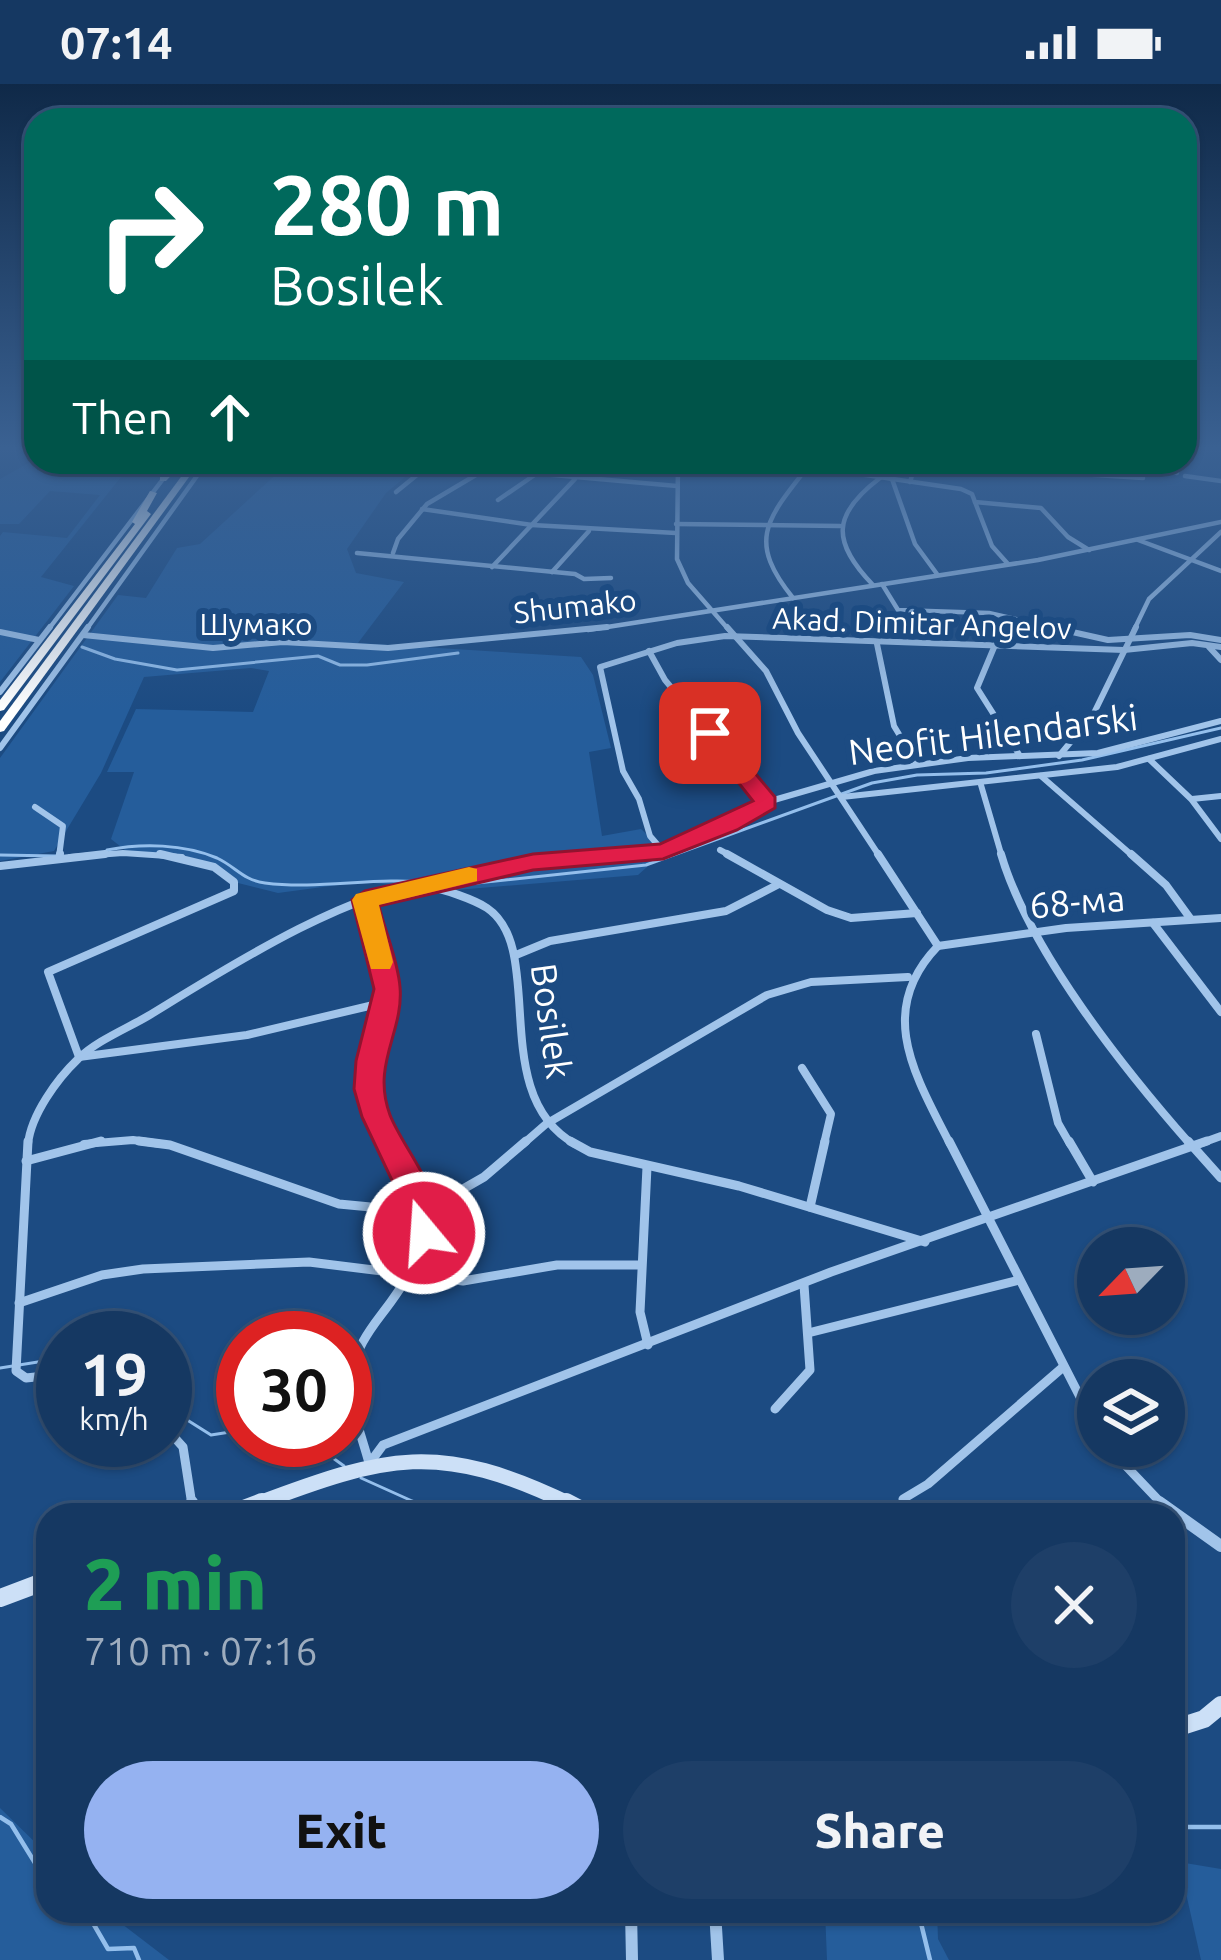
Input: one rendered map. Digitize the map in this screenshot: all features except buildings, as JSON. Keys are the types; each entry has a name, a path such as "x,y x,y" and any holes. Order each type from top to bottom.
{"highway":[{"path":"0,729 145,536"},
{"path":"0,707 129,538"}],"street":[{"path":"0,692 120,536"},
{"path":"0,748 154,536"},
{"path":"393,553 401,536"},
{"path":"492,567 522,536"},
{"path":"552,572 585,536"},
{"path":"676,536 677,560 709,611 766,671 798,733 938,946 908,977 902,993 904,1032 923,1091 1077,1395"},
{"path":"764,536 766,563 793,598"},
{"path":"843,536 849,560 873,586"},
{"path":"912,536 938,576"},
{"path":"988,536 1010,565"},
{"path":"1067,536 1090,550"},
{"name":"Shumako","path":"83,634 213,648 294,642 388,649 575,627 586,630 1010,565 1159,536"},
{"path":"1059,756 1094,715 1149,599 1217,536"},
{"path":"1138,540 1221,572"},
{"path":"357,553 393,553 584,579 611,578"},
{"path":"882,584 898,610 989,613 1108,640 1190,635 1221,644"},
{"path":"0,632 39,640"},
{"name":"Akad. Dimitar Angelov","path":"663,851 650,836 639,799 619,760 600,667 624,658 694,638 731,637 1124,650 1221,644"},
{"path":"877,644 894,726 917,764"},
{"path":"1202,644 1221,660"},
{"path":"995,645 977,688 1021,757"},
{"path":"649,651 665,680 767,802"},
{"name":"Neofit Hilendarski","path":"428,887 533,862 663,851 767,802 831,782 917,764 1140,746 1221,722"},
{"name":"Neofit Hilendarski","path":"842,797 911,786 981,785 1099,770 1221,740"},
{"path":"1149,758 1191,799 1221,839"},
{"path":"1039,774 1166,885 1191,920"},
{"path":"981,785 1004,869 1038,931 1128,1074 1221,1178"},
{"path":"1191,799 1221,796"},
{"path":"35,807 64,826 59,859"},
{"path":"720,850 827,910 851,918 918,914"},
{"path":"0,866 130,854 197,860 223,869 234,882 234,891 124,934 48,972 79,1057"},
{"path":"516,955 550,941 726,911 779,884"},
{"path":"36,1377 26,1378 16,1365 29,1131 79,1057 264,946 365,900 428,887"},
{"name":"Bosilek","path":"428,887 488,908 510,935 516,955 526,1073 546,1124 590,1152 739,1186 925,1242"},
{"path":"365,900 387,989 370,1061 369,1089 376,1117 423,1212 421,1259 372,1323"},
{"name":"68-ма","path":"938,946 1038,931 1221,919"},
{"path":"1153,922 1221,1012"},
{"path":"26,1161 94,1141 133,1140 170,1145 339,1204 423,1212 484,1177 546,1124 767,995 811,982 908,977"},
{"path":"79,1057 247,1035 386,1002"},
{"path":"1036,1034 1058,1124 1093,1182"},
{"path":"802,1067 831,1114 810,1208"},
{"path":"372,1460 382,1445 804,1285 1221,1136"},
{"path":"647,1167 640,1312 648,1345"},
{"path":"19,1303 101,1275 143,1269 309,1262 463,1281 557,1265 640,1265"},
{"path":"808,1333 1018,1280"},
{"path":"775,1409 810,1370 804,1285"},
{"path":"903,1499 928,1484 1062,1368"},
{"path":"372,1464 411,1458 460,1463 568,1503"},
{"path":"186,1467 192,1503"},
{"path":"262,1503 361,1467"},
{"path":"1125,1467 1160,1503"},
{"path":"1185,1521 1221,1546"},
{"path":"0,1598 36,1584"},
{"path":"1185,1725 1221,1706"},
{"path":"631,1923 632,1960"},
{"path":"716,1923 718,1960"}],"shaded area":[{"path":"0,536 74,536 41,577 74,586 0,682"},
{"path":"209,536 356,536 347,549 356,573 404,582 358,643 581,657 593,675 611,748 589,752 602,836 641,829 665,851 638,875 456,890 360,882 278,893 234,882 197,861 130,854 111,839 134,772 107,772 136,709 253,712 269,671 251,668 144,677 101,773 54,851 0,861 0,758 118,595 146,598 177,548 200,544"},
{"path":"0,1808 36,1843 36,1923 121,1923 169,1960 0,1960"},
{"path":"1185,1863 1221,1869 1221,1960 1201,1960 1185,1889"},
{"path":"825,1923 937,1923 938,1939 949,1960 827,1960"}],"waterway":[{"path":"82,647 115,659 177,670 318,656 340,665 367,665 458,653"},
{"path":"448,886 646,865 872,783 1082,760 1221,728"},
{"path":"107,850 177,847 217,858 265,883 433,883"},
{"path":"0,855 56,856"},
{"path":"0,1368 36,1362"},
{"path":"192,1423 216,1434"},
{"path":"361,1478 417,1503"},
{"path":"0,1817 11,1824 36,1865"},
{"path":"1185,1827 1221,1827"},
{"path":"93,1923 108,1949 134,1948 139,1960"},
{"path":"921,1923 930,1960"}],"slow traffic":[{"path":"380,962 365,900 469,875"}],"route":[{"path":"424,1233 423,1212 376,1117 369,1089 370,1061 387,989 365,900 533,862 646,855 689,843 729,824 767,802 710,733"}]}
